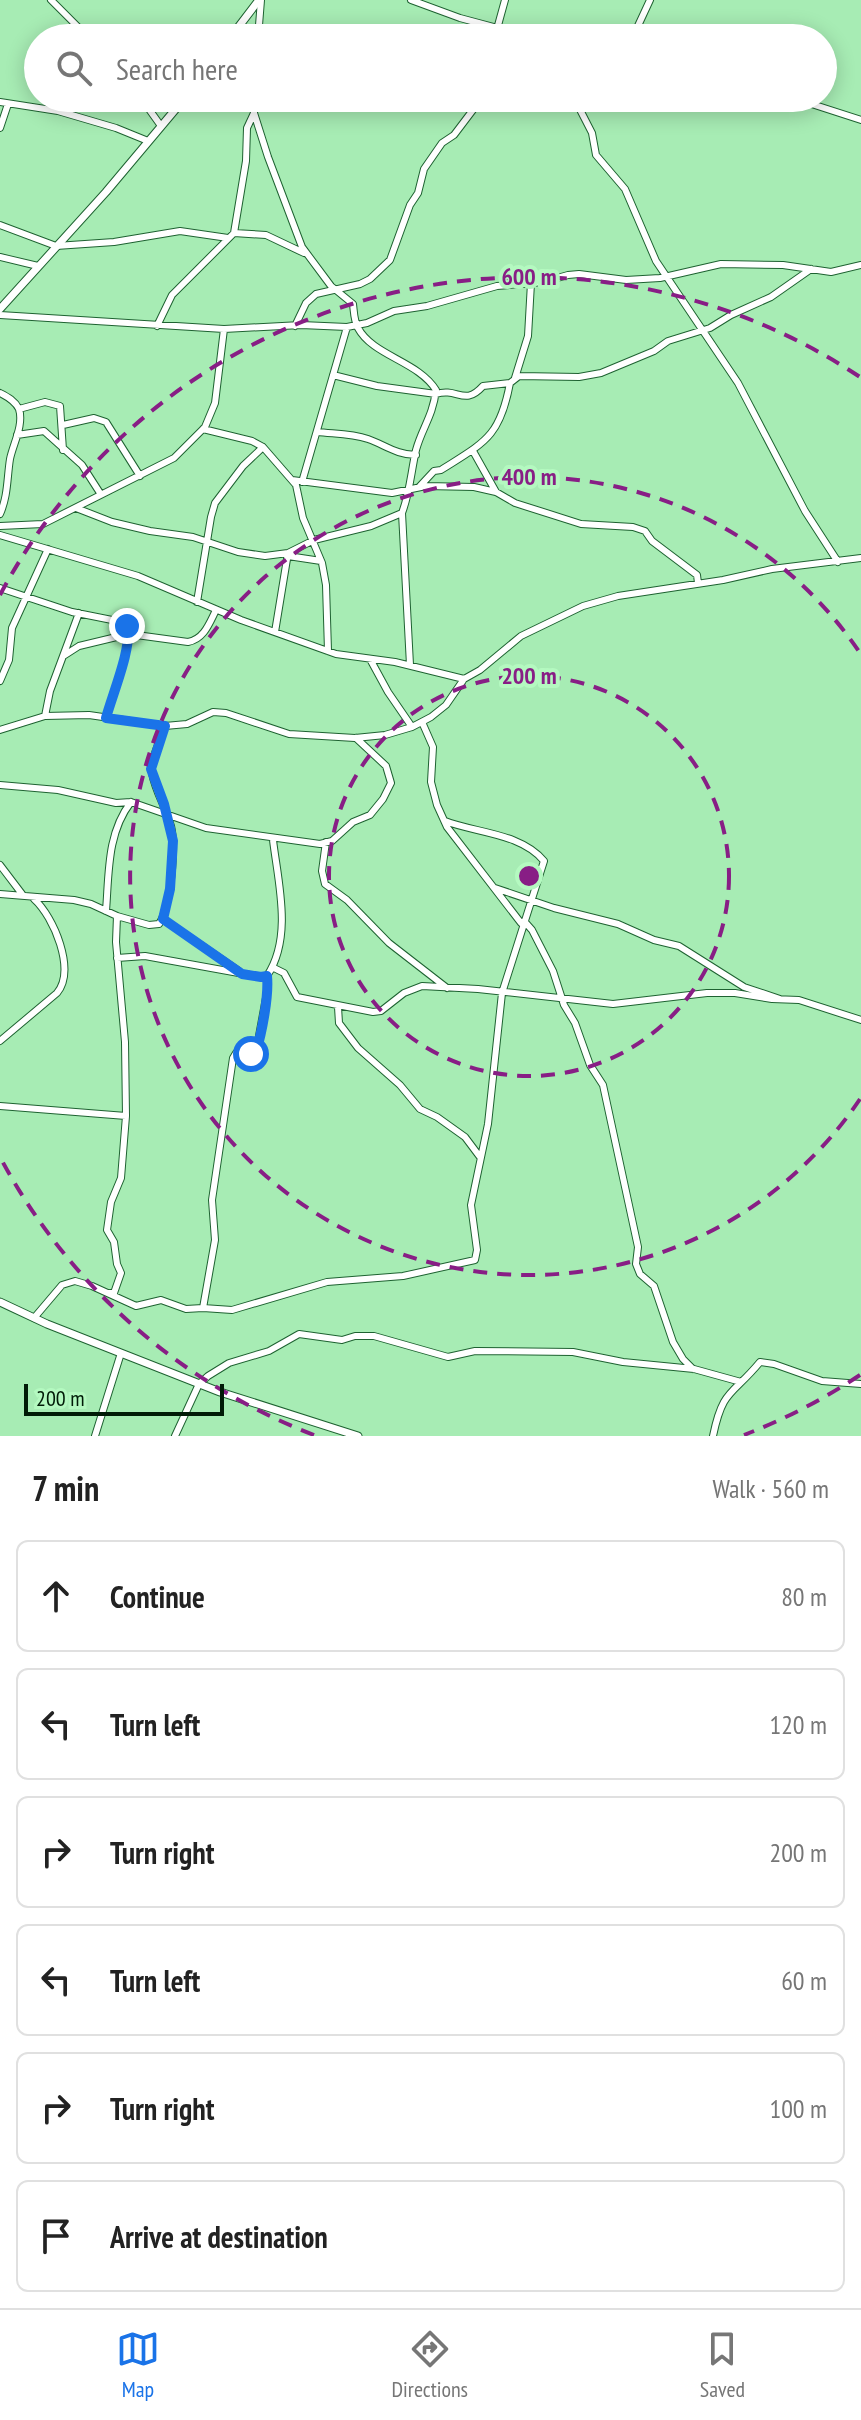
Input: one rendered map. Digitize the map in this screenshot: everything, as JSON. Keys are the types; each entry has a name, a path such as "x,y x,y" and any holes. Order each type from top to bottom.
{"street":[{"path":"51,0 75,24"},
{"path":"241,24 260,0"},
{"path":"259,24 260,0"},
{"path":"411,0 482,24"},
{"path":"498,24 505,0"},
{"path":"639,24 650,0"},
{"path":"0,128 4,103 24,106"},
{"path":"61,112 148,141"},
{"path":"151,112 161,126"},
{"path":"0,312 173,112"},
{"path":"295,326 306,303 316,294 360,284 390,260 407,211 418,193 424,169 442,143 454,135 471,112"},
{"path":"581,112 592,133 596,155 625,189 650,248 738,383 805,511 838,562"},
{"path":"836,112 861,120"},
{"path":"157,326 172,295 231,236 246,161 247,128 254,113"},
{"path":"254,113 275,177 307,255 334,288 353,304 355,325 364,337 423,375 432,383 436,394 416,455 402,513 410,665"},
{"path":"0,225 56,246 114,242 180,231 231,236 266,235 307,255"},
{"path":"0,257 38,266"},
{"path":"0,312 224,329 347,327 367,323 394,311 427,306 497,286 579,274 626,280 666,276 721,264 783,265 840,271 861,265"},
{"path":"333,375 377,386 469,397 476,395 483,386 512,380 589,376 632,361 668,341 703,331 771,297 811,269"},
{"path":"419,487 434,471 473,451 496,428 528,336 531,283"},
{"path":"302,482 347,327"},
{"path":"0,526 43,524 174,458 203,429 215,403 224,329"},
{"path":"0,393 19,409 20,420 0,514"},
{"path":"19,409 45,402 60,406 63,450"},
{"path":"63,425 94,418 106,422 140,476"},
{"path":"203,429 252,441 263,447 296,485 303,518 314,540 326,585 328,651"},
{"path":"17,435 44,431 82,465 100,493"},
{"path":"317,432 348,433 371,439 389,450 416,455"},
{"path":"197,602 215,503 243,466 263,447"},
{"path":"473,451 496,492"},
{"path":"292,480 392,493 419,487 474,487 496,492 515,503 581,524 633,527 645,531 652,541 697,575 698,583"},
{"path":"76,508 112,522 193,537 251,555 288,555 321,561"},
{"path":"288,555 314,540 371,526 402,513"},
{"path":"0,535 138,576 216,610 328,651 410,665 464,679"},
{"path":"0,681 9,660 12,628 48,549"},
{"path":"275,632 288,555"},
{"path":"0,730 45,716 106,718 165,726 187,724 213,712 226,713 289,734 355,738 385,735 422,722 446,705 464,679 480,670 521,636 583,606 618,596 772,569 861,558"},
{"path":"0,588 127,626 129,634 106,718"},
{"path":"65,655 79,646 129,634 188,642 195,640 207,629 216,610"},
{"path":"45,716 50,691 79,613"},
{"path":"370,658 412,727"},
{"path":"422,722 433,747 431,782 445,821 522,924 532,930 553,971 590,1065 605,1093 638,1247 637,1267 643,1278 654,1286 673,1342 693,1369"},
{"path":"0,894 74,900 117,916 149,925 159,924 170,889 173,841 167,812 151,769 165,726"},
{"path":"0,785 58,790 116,803 131,802 206,828 273,840 326,842 343,833 353,822 370,815 391,783 386,766 355,738"},
{"path":"106,911 113,835 120,815 131,802"},
{"path":"34,1318 51,1296 68,1283 81,1282 136,1306 161,1300 186,1309 232,1310 327,1282 390,1278 475,1260 477,1250 471,1205 488,1124 502,993 544,861 539,855 497,835 445,821"},
{"path":"203,1308 215,1240 212,1200 233,1058 236,1053 256,1052 268,987 267,976 283,922 273,840"},
{"path":"326,842 322,871 325,884 347,900 389,943 447,988"},
{"path":"0,865 22,894"},
{"path":"495,888 530,901 618,924 654,940 679,946 744,987 781,999"},
{"path":"0,1041 63,986 67,972 57,936 42,907 34,899"},
{"path":"110,1293 114,1293 121,1273 114,1242 107,1230 111,1202 121,1178 126,1116 124,1014 117,958 117,916"},
{"path":"163,919 242,974"},
{"path":"117,958 145,956 267,976"},
{"path":"272,967 284,973 297,997 373,1012 381,1011 415,987 613,1004 707,993 735,993 799,1000 861,1020"},
{"path":"338,1007 339,1023 358,1048 400,1085 420,1109 465,1137 480,1157"},
{"path":"0,1106 126,1116"},
{"path":"0,1302 199,1384 358,1436"},
{"path":"175,1436 199,1384 216,1369 269,1351 299,1334 342,1340 374,1336 448,1357 475,1351 573,1352 623,1362 693,1369 741,1382"},
{"path":"95,1436 121,1353"},
{"path":"713,1436 718,1410 725,1397 760,1362 822,1381 861,1384"}],"route":[{"path":"127,626 129,634 124,660 106,718 165,726 151,769 171,826 173,841 170,889 163,919 242,974 267,976 259,1042 256,1052 251,1054"}]}
